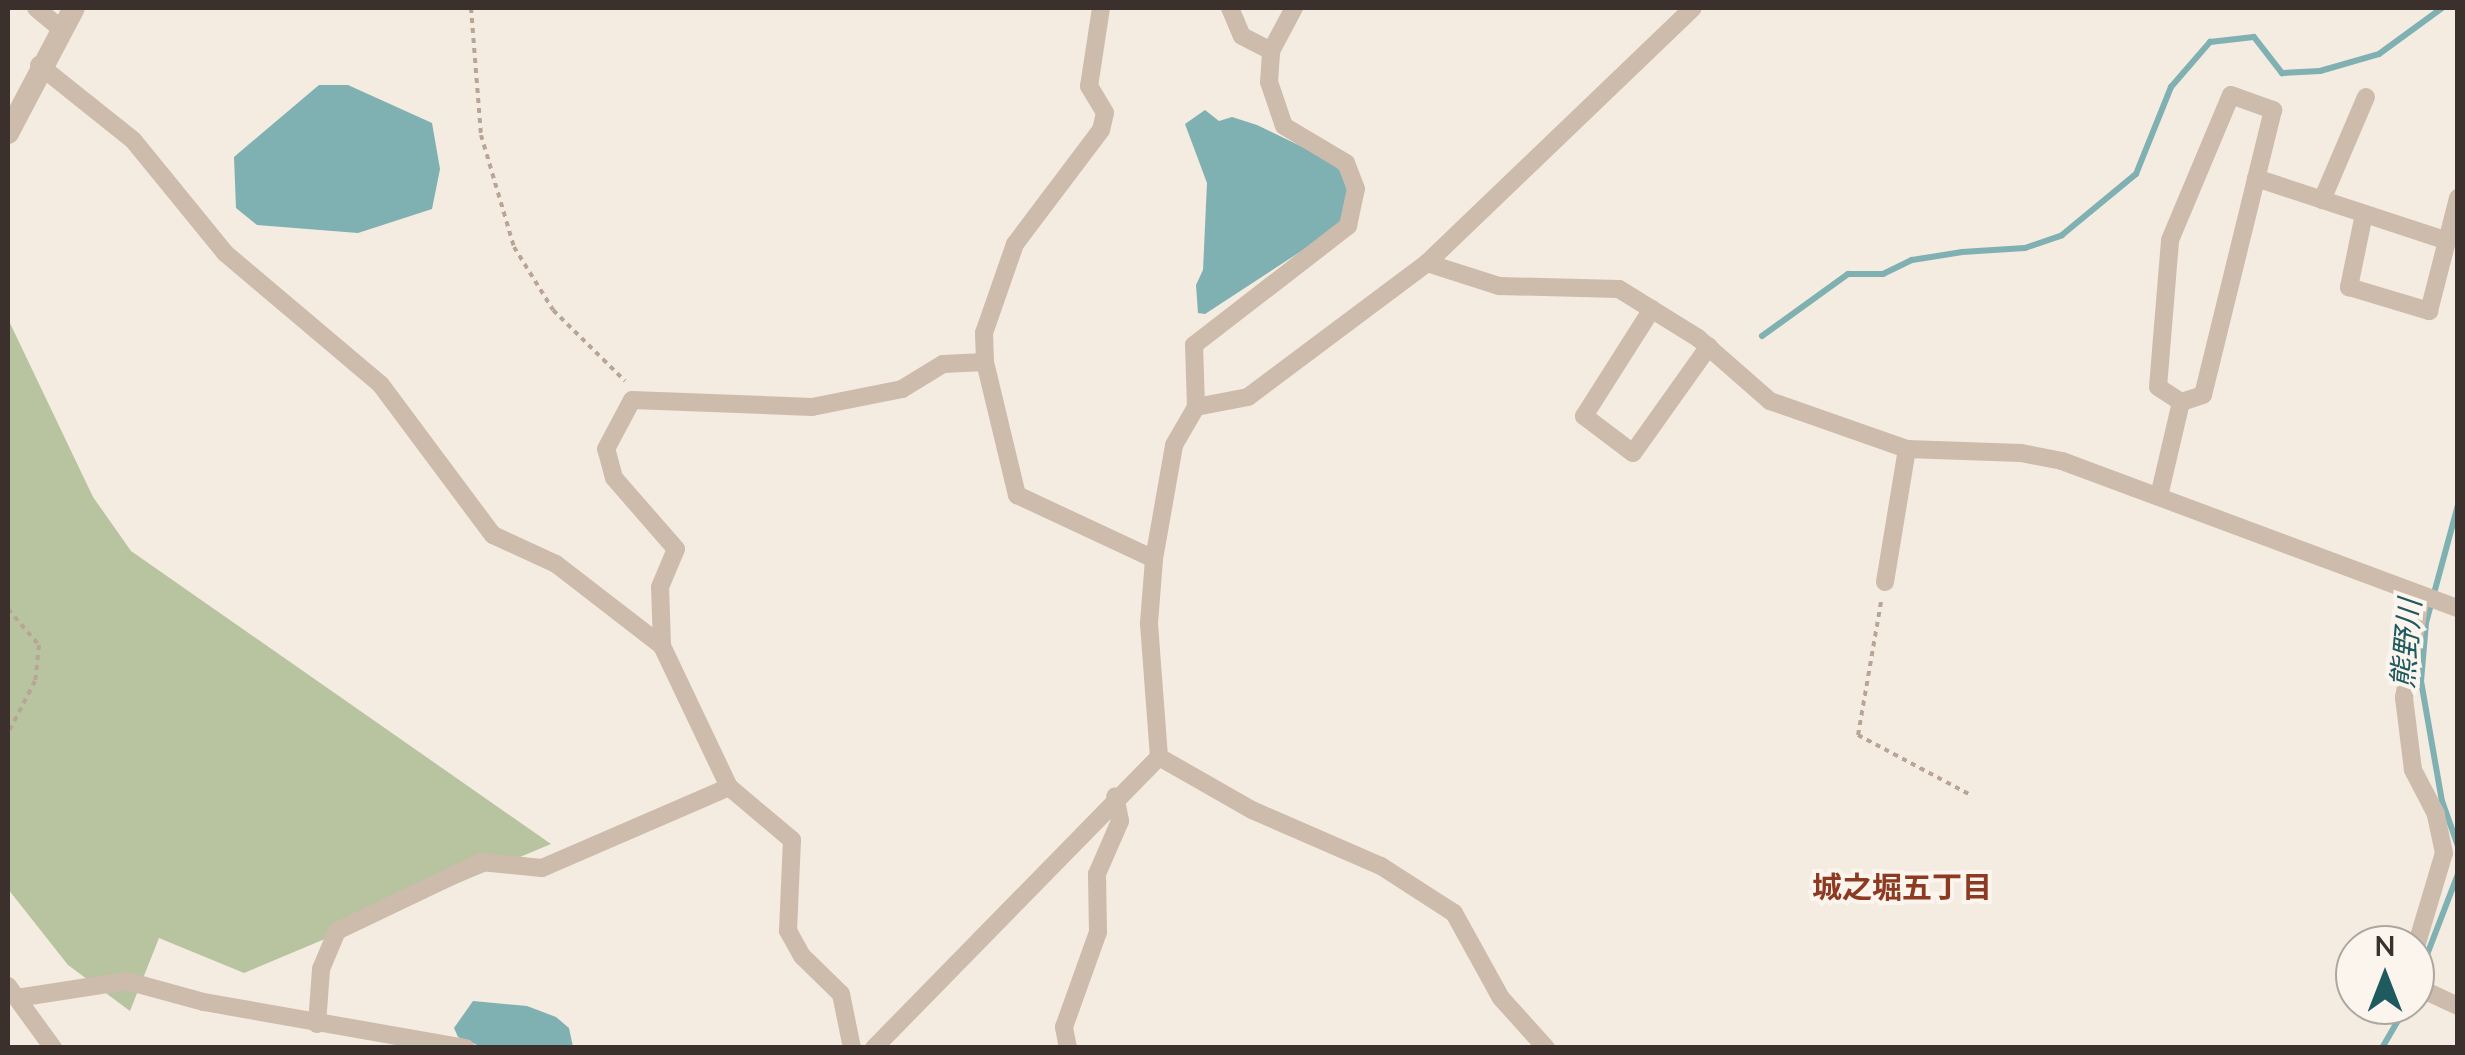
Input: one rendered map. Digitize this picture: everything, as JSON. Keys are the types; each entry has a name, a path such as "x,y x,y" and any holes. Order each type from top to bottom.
{"street":[{"path":"36,8 60,28"},
{"path":"8,133 40,65 74,8"},
{"path":"1101,8 1088,86 1105,113 1101,130 1014,244 984,333 985,362 1018,495 1154,559"},
{"path":"1230,8 1242,36 1271,51"},
{"path":"1159,756 1148,623 1154,559 1174,445 1196,406 1194,345 1348,226 1356,190 1346,163 1284,126 1269,82 1271,51 1294,8"},
{"path":"1196,406 1248,398 1427,263 1694,8"},
{"path":"40,65 132,140 225,253 381,385 492,534 556,564 662,646"},
{"path":"2231,95 2273,110 2203,395 2181,402 2158,387 2170,240 2231,95"},
{"path":"2322,200 2366,97"},
{"path":"2256,178 2448,242"},
{"path":"2364,214 2349,286 2429,311 2458,198"},
{"path":"1427,263 1499,286 1619,289 1708,346 1770,401 1907,449 2021,453 2159,496 2458,608"},
{"path":"1652,309 1584,416 1633,453 1708,346"},
{"path":"852,1048 840,994 802,956 788,931 792,840 728,787 662,646 660,586 676,549 614,478 606,459 632,400 812,407 902,389 943,364 985,362"},
{"path":"2159,496 2181,402"},
{"path":"1885,582 1907,449"},
{"path":"2421,595 2404,698 2413,770 2436,814 2444,853 2422,925"},
{"path":"874,1048 1115,796 1159,756"},
{"path":"1159,756 1252,810 1380,866 1454,913 1501,998 1546,1048"},
{"path":"317,1024 321,969 337,931 480,862 542,868 728,787"},
{"path":"1068,1048 1064,1027 1098,932 1097,874 1120,821 1115,796"},
{"path":"12,992 127,981 377,1040 466,1048"},
{"path":"12,992 53,1048"},
{"path":"2435,995 2458,1006"}],"path":[{"path":"471,8 480,135 514,248 554,310 628,384 632,400"},
{"path":"1885,582 1858,734 1969,794"},
{"path":"8,609 39,645 35,681 8,732"}],"green space":[{"path":"8,319 93,497 131,551 551,844 244,973 159,938 130,1011 68,965 8,889"}],"water":[{"path":"319,85 348,85 432,123 440,169 432,209 358,233 257,225 236,208 234,157"},
{"path":"1205,110 1219,121 1232,117 1257,125 1325,158 1342,172 1350,197 1338,227 1205,314 1198,313 1196,285 1203,270 1207,183 1185,124"},
{"path":"473,1001 527,1006 556,1017 569,1028 573,1047 482,1047 458,1037 454,1028"}],"waterway":[{"path":"1762,336 1848,274 1883,274 1912,260 2025,248 2062,235 2136,174 2171,87 2210,42 2254,37 2282,73 2320,71 2379,54 2442,8"},
{"name":"熊野川","path":"2458,505 2426,623 2421,681 2442,801 2458,846"},
{"name":"熊野川","path":"2435,934 2458,874"},
{"name":"熊野川","path":"2382,1048 2395,1025"}],"district":[{"name":"城之堀五丁目","path":"1902,889"}]}
